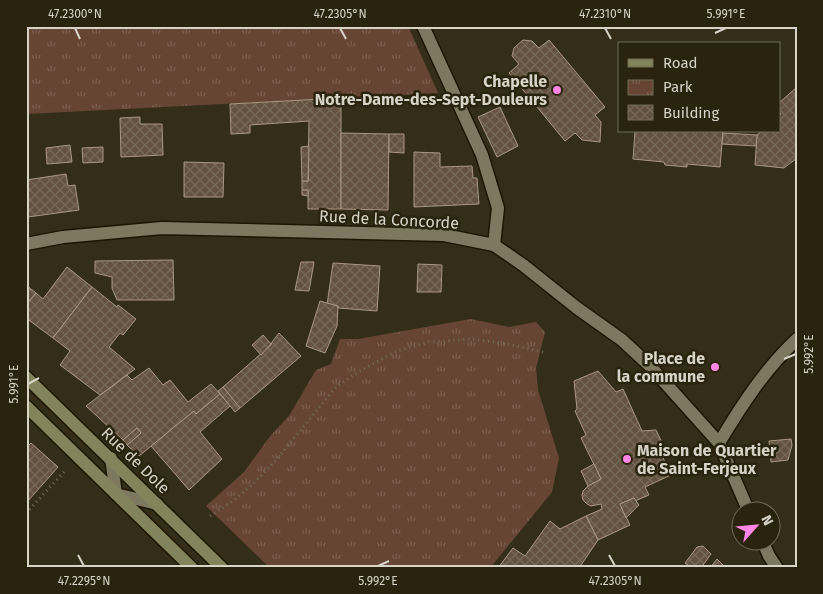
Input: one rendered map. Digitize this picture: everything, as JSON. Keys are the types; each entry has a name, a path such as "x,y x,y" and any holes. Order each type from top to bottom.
{"main road":[{"name":"Rue de Dole","path":"26,377 222,568"},
{"path":"26,406 192,568"}],"street":[{"path":"424,26 482,155 498,208 494,245"},
{"name":"Rue de la Concorde","path":"26,244 62,237 162,228 444,235 494,245 622,340 650,366 719,443 745,502"},
{"path":"719,443 742,404 786,349 797,339"},
{"path":"111,458 116,494 157,504"},
{"path":"768,552 777,568"}],"path":[{"path":"210,516 233,501 253,484 276,460 336,387 358,372 397,351 429,342 473,339 548,353"},
{"path":"26,509 28,511 68,467"}],"green space":[{"path":"26,26 408,26 438,93 26,114"},
{"path":"471,319 509,327 536,322 545,332 536,368 538,390 559,458 552,492 490,568 270,568 206,506 244,472 271,435 289,416 316,370 331,364 340,339 358,339"}],"building":[{"name":"Chapelle Notre-Dame-des-Sept-Douleurs","path":"523,40 532,41 539,48 549,40 605,107 595,115 601,122 600,142 582,140 575,133 565,141 509,73 519,64 512,56 514,48"},
{"path":"797,87 797,158 784,168 755,165 757,135 761,132 780,132 780,102"},
{"path":"341,98 341,209 308,209 308,190 302,190 302,181 308,181 309,121 250,125 250,133 231,134 230,104"},
{"path":"500,107 518,146 497,157 478,117"},
{"path":"140,117 140,124 162,124 163,155 121,157 120,118"},
{"path":"635,132 723,132 720,167 687,164 687,167 665,165 664,162 633,159"},
{"path":"341,133 389,134 388,210 341,209"},
{"path":"723,133 757,135 756,146 722,144"},
{"path":"389,134 404,134 404,153 389,152"},
{"path":"70,145 72,162 47,164 46,148"},
{"path":"309,146 308,181 302,181 301,147"},
{"path":"103,147 103,162 83,163 82,148"},
{"path":"414,152 440,153 440,167 472,166 473,178 477,178 479,204 414,207"},
{"path":"184,162 224,163 223,197 184,197"},
{"path":"66,174 68,186 75,185 79,210 28,217 26,180"},
{"path":"302,190 308,190 308,196 302,195"},
{"path":"173,260 174,300 117,300 112,288 112,277 95,273 95,261"},
{"path":"301,262 314,262 309,291 295,290"},
{"path":"333,263 380,266 377,311 338,308 338,306 327,305"},
{"path":"418,264 442,265 441,292 417,292"},
{"path":"67,267 92,287 53,338 26,318 26,305 36,293 43,299"},
{"path":"26,285 36,293 26,305"},
{"path":"92,287 136,319 123,335 120,333 109,347 135,369 100,395 60,365 70,351 53,338"},
{"path":"320,301 338,306 337,326 325,353 306,346"},
{"path":"279,333 301,356 240,408 223,387 271,345"},
{"path":"263,335 271,344 261,355 252,345"},
{"path":"149,368 163,385 170,380 188,402 211,384 220,394 196,414 194,411 139,456 127,445 141,433 137,428 123,440 86,406 127,375 132,380"},
{"name":"Maison de Quartier de Saint-Ferjeux","path":"598,371 616,392 623,389 642,431 656,430 666,451 661,453 671,475 645,487 649,495 635,501 634,498 620,504 630,525 598,540 586,516 602,509 601,504 591,506 583,500 582,495 588,486 601,479 581,438 586,435 575,411 577,409 574,381"},
{"path":"223,387 240,408 235,412 218,391"},
{"path":"220,394 230,406 200,432 222,459 189,490 151,446 194,411 196,414"},
{"path":"137,428 141,433 127,445 123,440"},
{"path":"791,439 792,445 788,460 771,462 769,441"},
{"path":"31,443 58,467 27,502 26,448"},
{"path":"594,464 601,479 588,486 581,471"},
{"path":"634,498 639,505 626,518 620,504"},
{"path":"586,516 598,540 579,568 498,568 513,548 525,556 550,521 560,529"},
{"path":"703,546 711,554 701,568 692,568 685,563 697,547"},
{"path":"717,559 726,568 710,568"}],"place":[{"name":"Chapelle Notre-Dame-des-Sept-Douleurs","path":"557,90"},
{"name":"Place de la commune","path":"715,367"},
{"name":"Maison de Quartier de Saint-Ferjeux","path":"627,459"}]}
